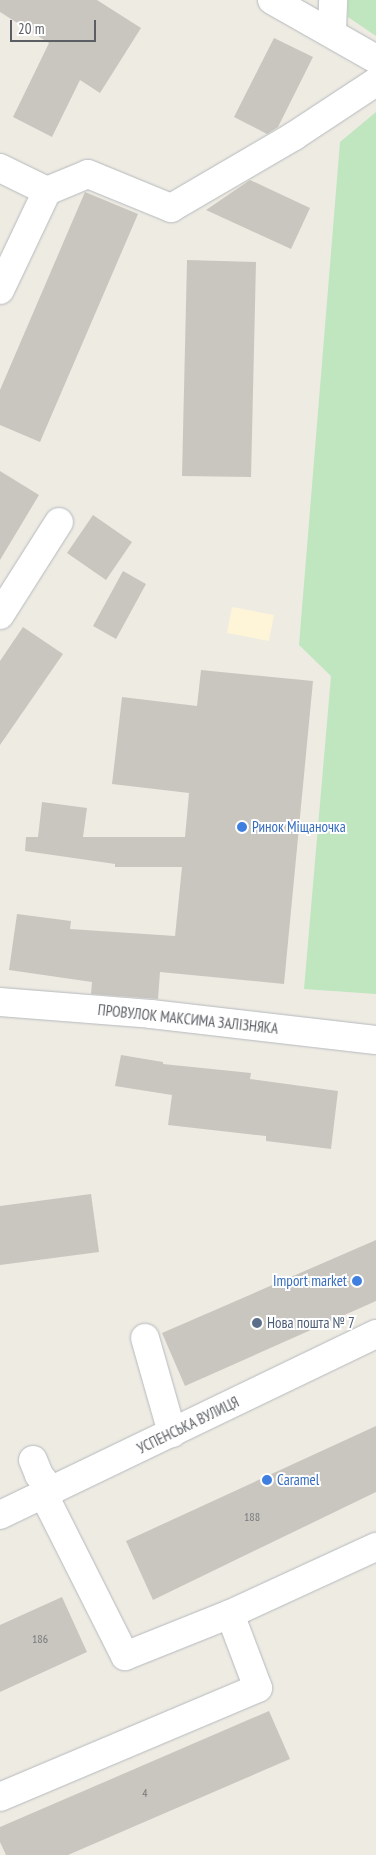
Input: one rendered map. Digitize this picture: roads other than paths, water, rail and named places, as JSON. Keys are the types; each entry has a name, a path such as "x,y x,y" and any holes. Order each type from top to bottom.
{"street":[{"path":"272,0 332,32 376,59"},
{"path":"332,32 334,0"},
{"path":"0,290 47,191 88,174 171,208 294,136 376,82"},
{"path":"0,168 47,191"},
{"path":"0,615 59,522"},
{"name":"ПРОВУЛОК МАКСИМА ЗАЛІЗНЯКА","path":"0,1002 151,1014 376,1040"},
{"name":"УСПЕНСЬКА ВУЛИЦЯ","path":"0,1514 48,1493 376,1334"},
{"path":"145,1338 172,1433"},
{"path":"33,1460 125,1656 230,1614 376,1547"},
{"path":"0,1797 258,1688 230,1614"}],"place":[{"name":"Ринок Міщаночка","path":"242,827"},
{"name":"Import market","path":"357,1281"},
{"name":"Нова пошта № 7","path":"257,1323"},
{"name":"Caramel","path":"267,1480"}]}
